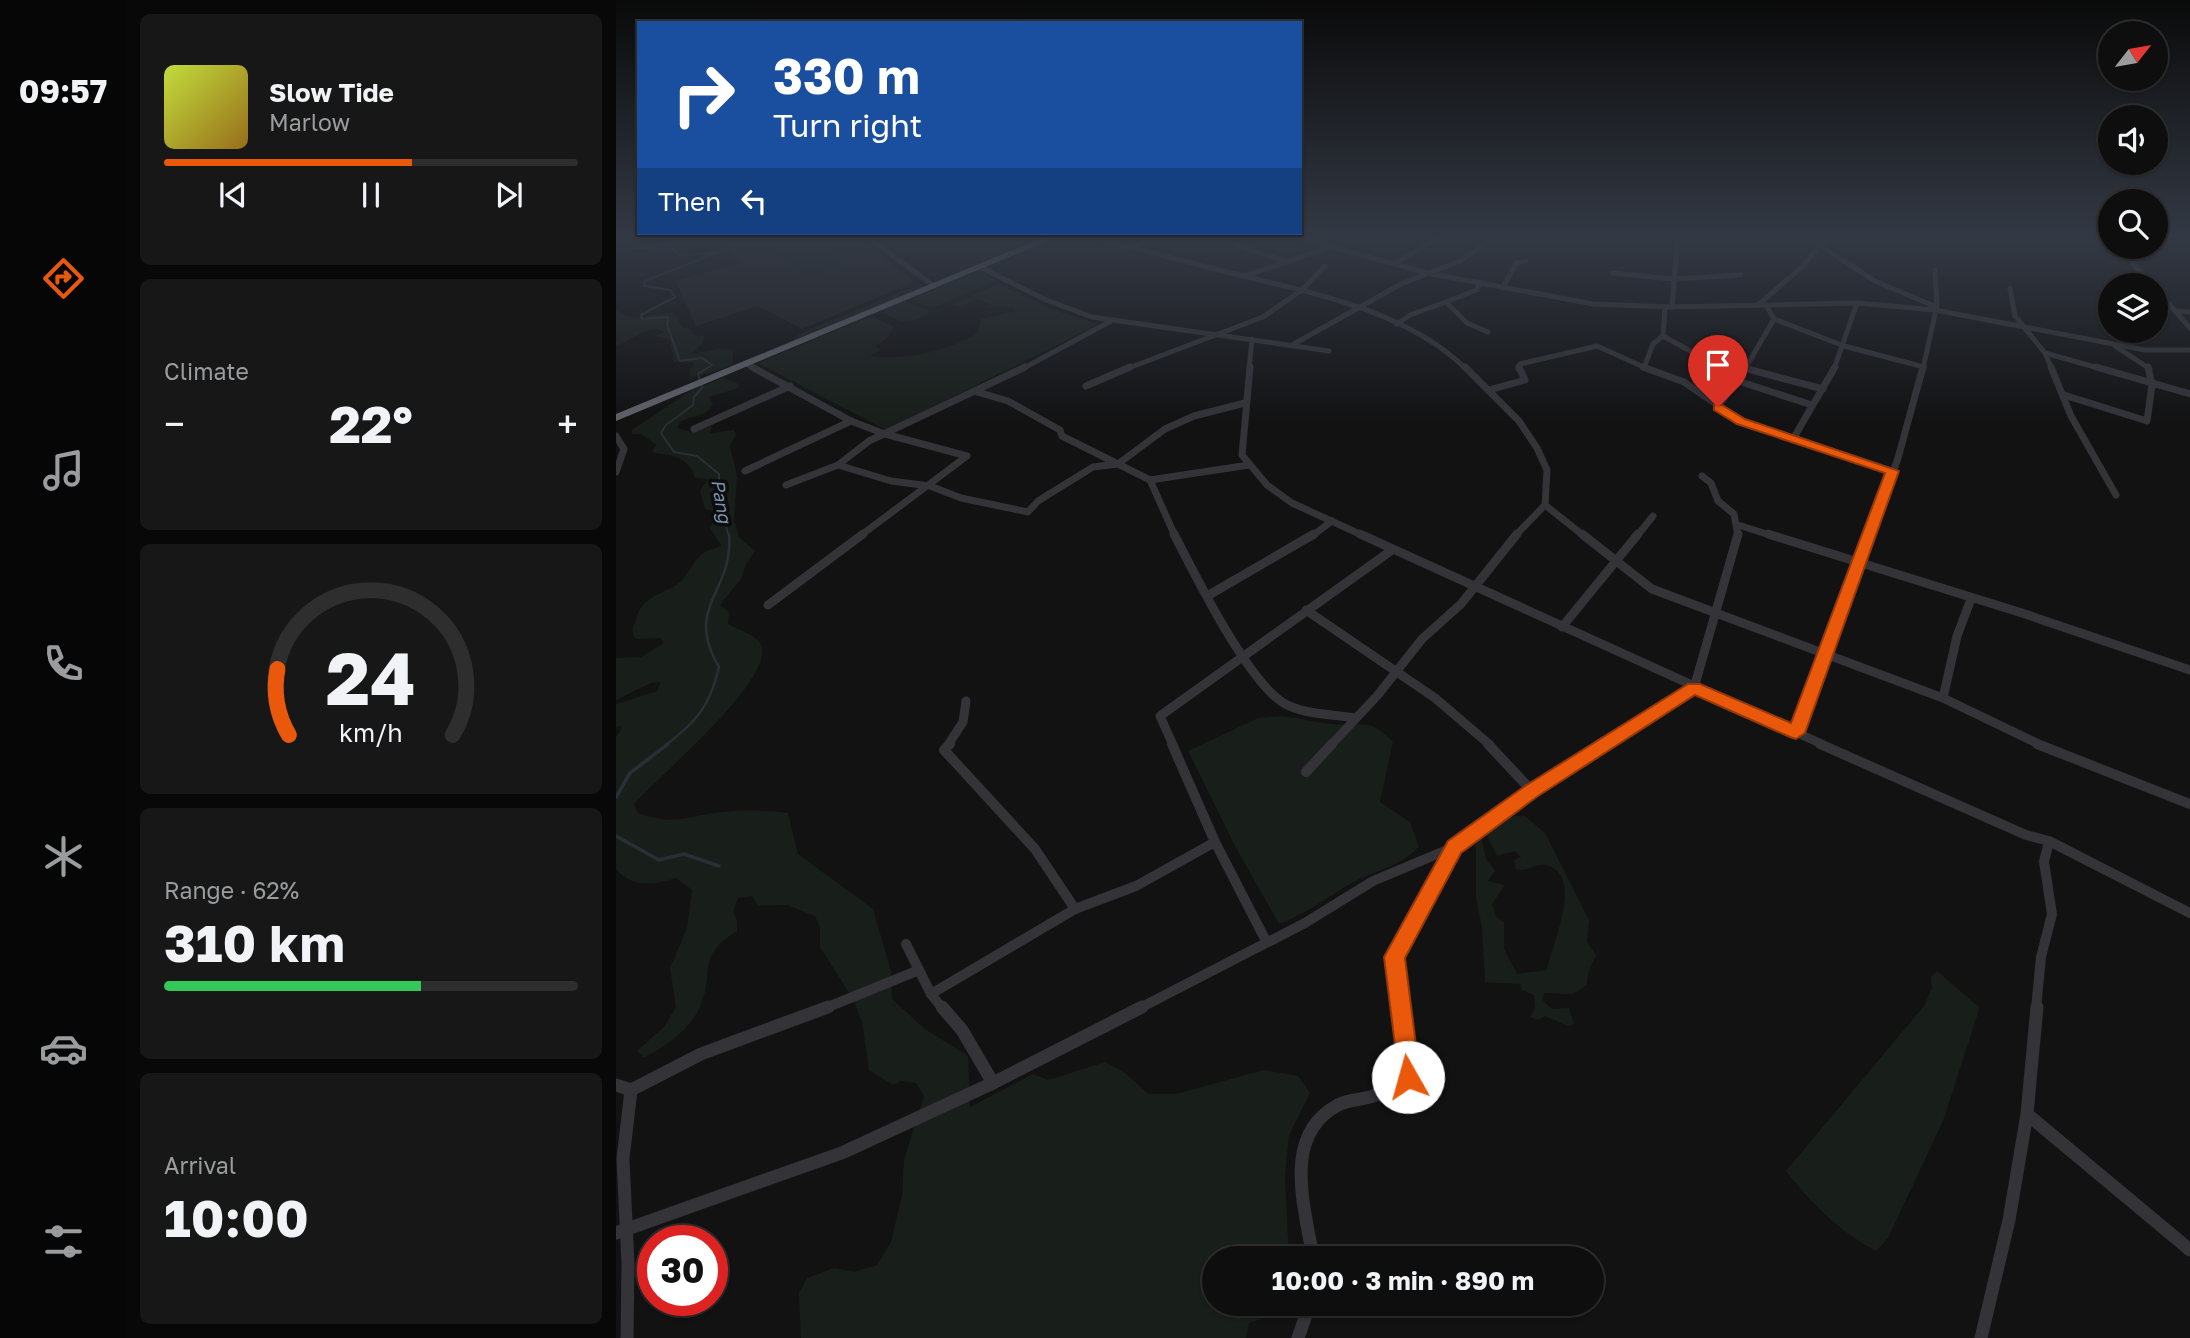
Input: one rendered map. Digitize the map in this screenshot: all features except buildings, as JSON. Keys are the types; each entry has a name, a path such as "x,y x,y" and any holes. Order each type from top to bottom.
{"highway":[{"path":"616,418 906,297"}],"street":[{"path":"1041,297 1111,321 1217,333 1329,351"},
{"path":"1086,386 1263,317 1291,297"},
{"path":"1307,772 1422,639 1461,604 1545,505 1547,470 1520,421 1432,341 1359,307 1327,297"},
{"path":"1293,345 1376,297"},
{"path":"1397,324 1410,315 1458,297"},
{"path":"1556,297 1593,304 1669,307 1857,303 1935,308 2145,350 2190,350"},
{"path":"1644,368 1653,344 1663,336 1670,297"},
{"path":"1758,305 1766,297"},
{"path":"1909,297 1935,308"},
{"path":"1796,733 1861,563 1908,427 1924,366 1936,297"},
{"path":"2012,297 2015,316 2045,353 2071,416 2116,495"},
{"path":"1446,302 1467,323 1488,332"},
{"path":"2168,302 2190,328"},
{"path":"1793,439 1823,389 1844,346 1857,303"},
{"path":"1766,305 1774,319 1844,346 1924,366"},
{"path":"2176,311 2190,312"},
{"path":"1718,407 1738,382 1774,319"},
{"path":"786,485 838,465 845,456 885,434 1072,345 1111,321"},
{"path":"1663,336 1692,352 1823,389"},
{"path":"1252,339 1242,455 1267,485 1292,503 1694,688 2026,835 2049,841 2190,913"},
{"path":"2064,396 2147,421 2152,385 2151,369 2111,344"},
{"path":"1489,390 1525,380 1518,369 1520,364 1597,346 1644,368 1684,382 1741,421 1892,471"},
{"path":"2045,353 2190,394"},
{"path":"746,364 851,421 885,434 967,456 768,605"},
{"path":"1738,382 1812,405"},
{"path":"694,429 790,386"},
{"path":"974,391 1008,401 1060,430 1062,436 1118,464 1132,474 1150,480 1249,464"},
{"path":"838,465 891,481 930,486 961,498 1028,512 1038,501 1093,467 1118,464 1165,429 1184,420 1245,403"},
{"path":"745,471 851,421"},
{"path":"616,433 624,449 616,472"},
{"path":"622,1231 844,1152 993,1083 1305,923 1374,881 1454,847 1532,791 1694,688 1713,612 1738,537 1738,524 1734,514 1718,501 1711,483 1702,476"},
{"path":"1150,480 1180,547 1242,654 1282,703 1356,718"},
{"path":"1545,505 1652,589 1826,657 1943,698 2065,757 2190,804"},
{"path":"1562,627 1615,559 1653,516"},
{"path":"1209,594 1306,540 1332,521"},
{"path":"1738,524 2022,613 2190,670"},
{"path":"1266,941 1215,842 1160,716 1242,654 1392,550"},
{"path":"1943,698 1957,636 1971,599"},
{"path":"1306,610 1435,698 1480,735 1532,791"},
{"path":"966,701 967,716 960,733 943,750 1035,849 1075,909"},
{"path":"1981,1338 2009,1220 2027,1114 2041,957 2052,914 2044,862 2049,841"},
{"path":"931,995 1075,909 1136,886 1215,842"},
{"path":"1311,1246 1299,1185 1301,1159 1309,1129 1320,1114 1342,1103 1371,1097 1408,1077 1394,957 1454,847"},
{"path":"906,944 931,995 962,1030 993,1083"},
{"path":"616,1085 631,1090 663,1071 728,1042 862,996 919,970"},
{"path":"627,1338 622,1231 623,1158 631,1090"},
{"path":"2027,1114 2159,1221 2190,1250"},
{"path":"1298,1338 1306,1316"}],"shaded area":[{"path":"683,297 877,297 802,329 758,306 696,326"},
{"path":"888,297 899,297 797,340 792,339 805,331"},
{"path":"913,297 957,297 932,308 909,299"},
{"path":"969,297 1026,297 1051,309 1099,324 886,430 758,363 871,316 894,327 887,339 875,346 881,350 870,356 898,357 940,350 953,345 978,333 981,319 1016,311 1011,307 986,308 989,304 978,299 963,306 967,309 952,305"},
{"path":"905,301 931,312 906,321 880,312"},
{"path":"616,310 633,318 674,312 682,327 690,329 694,335 704,336 703,342 691,354 723,348 733,350 733,363 714,372 690,377 690,369 694,363 674,362 670,339 653,336 665,332 658,330 646,331 616,346"},
{"path":"723,378 739,384 738,388 709,397 713,405 705,413 681,421 677,428 692,432 712,426 710,433 734,430 736,434 730,446 737,475 734,520 739,537 755,551 746,564 741,579 720,605 729,612 728,624 753,636 762,648 759,664 748,684 710,729 634,804 638,813 673,820 731,811 788,813 798,854 873,909 891,971 892,999 925,1029 968,1056 970,1107 1033,1074 1048,1080 1105,1062 1125,1073 1149,1094 1176,1094 1264,1070 1298,1076 1310,1093 1289,1135 1285,1176 1288,1246 1202,1246 1202,1316 1263,1316 1249,1323 1246,1338 801,1338 799,1293 807,1278 834,1268 854,1272 877,1265 891,1242 902,1195 904,1160 924,1096 916,1083 901,1081 893,1085 869,1070 862,1022 853,999 820,947 820,927 815,916 787,905 758,906 752,896 738,898 733,912 737,920 737,931 715,949 708,966 700,1007 690,1023 676,1037 644,1058 637,1051 664,1027 676,1007 670,968 687,928 692,890 676,878 660,882 636,882 616,869 616,737 621,726 616,727 616,704 657,691 661,682 651,683 616,700 616,658 641,657 664,643 660,638 636,639 633,630 639,612 647,601 679,583 702,554 721,545 710,528 718,514 705,509 700,491 708,479 695,478 689,466 679,458 654,453 652,450 657,445 641,434 632,434 632,430 692,390"},
{"path":"1282,716 1332,724 1365,724 1385,734 1393,742 1380,802 1410,822 1419,847 1395,864 1352,883 1279,924 1235,846 1188,751 1258,718"},
{"path":"1514,816 1525,816 1545,833 1589,920 1587,942 1596,955 1588,973 1587,984 1577,992 1545,993 1542,999 1551,1008 1569,1008 1574,1024 1568,1026 1545,1016 1538,1020 1530,1017 1535,1008 1534,995 1522,990 1520,984 1485,982 1482,927 1476,898 1476,837 1481,836 1486,859 1495,871 1488,881 1505,885 1492,904 1497,918 1504,921 1504,949 1517,974 1547,970 1563,913 1564,883 1558,872 1543,864 1524,870 1516,869 1514,860 1521,857 1515,851 1497,856 1486,834 1496,825"},
{"path":"1937,971 1979,1007 1978,1013 1943,1121 1888,1238 1876,1251 1827,1216 1786,1171 1924,1006 1932,988 1931,977"}],"waterway":[{"name":"Pang","path":"674,297 641,315 642,319 668,317 667,325 680,361 702,358 712,365 698,374 702,388 694,397 693,405 666,425 661,433 674,452 697,456 719,474 719,489 725,504 721,511 729,536"},
{"name":"Pang","path":"666,745 701,712 715,681 719,667 709,646 706,629 712,600 729,554 729,536"},
{"name":"Pang","path":"616,797 630,773 668,744"},
{"name":"Pang","path":"616,836 659,860 684,854 719,866"}],"route":[{"path":"1408,1077 1394,957 1454,847 1532,791 1694,688 1796,733 1861,563 1892,471 1741,421 1718,407"}]}
